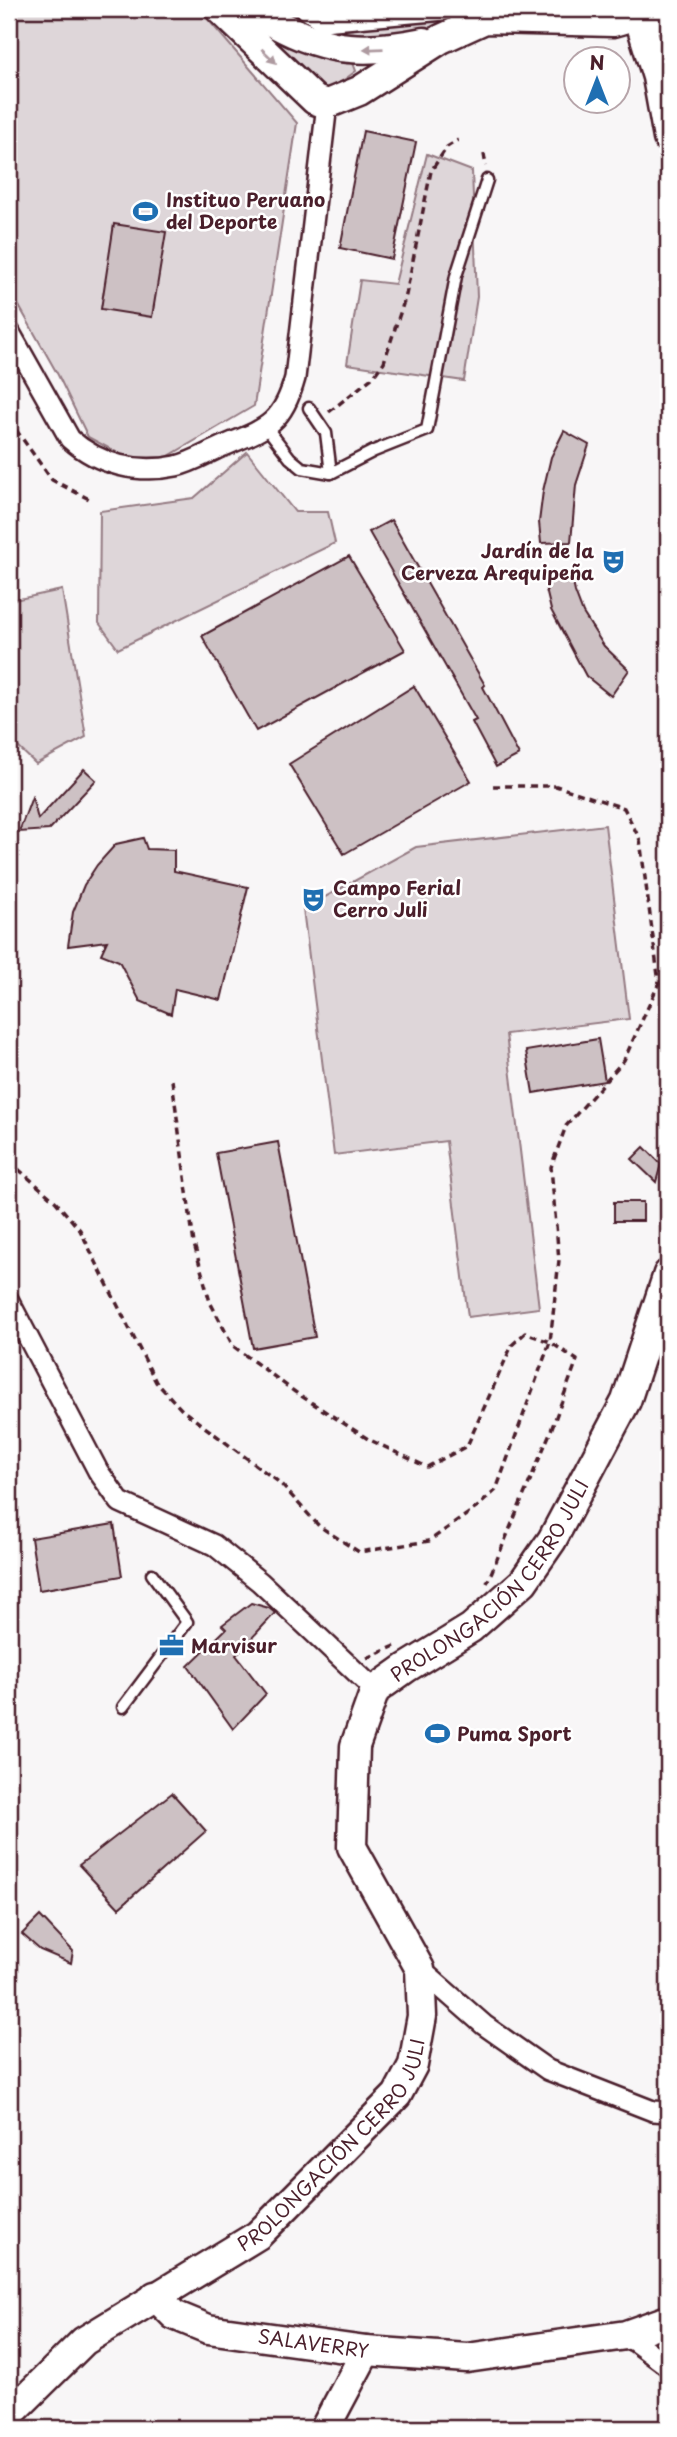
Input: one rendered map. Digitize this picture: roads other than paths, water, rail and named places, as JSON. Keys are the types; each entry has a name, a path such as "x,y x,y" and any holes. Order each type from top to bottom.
{"street":[{"path":"220,9 315,100 327,104 359,91 441,39 494,14 651,21 657,77 668,138"},
{"path":"250,9 282,29 312,41 347,50 393,48 441,39"},
{"path":"306,9 323,21 455,9"},
{"path":"9,331 70,439 82,450 116,466 150,469 178,466 267,428 289,401 295,377 327,104"},
{"name":"PROLONGACIÓN CERRO JULI","path":"155,2297 258,2235 397,2095 414,2065 422,2016 420,1969 352,1847 355,1746 375,1690 471,1628 523,1583 552,1540 626,1401 668,1274"},
{"path":"9,1301 98,1471 120,1502 214,1545 260,1583 375,1690"},
{"path":"420,1969 484,2025 548,2070 653,2110 668,2112"},
{"path":"9,2415 84,2341 155,2297"},
{"name":"SALAVERRY","path":"155,2297 174,2315 208,2329 366,2351 467,2358 626,2335 668,2320"},
{"path":"626,2335 668,2366"},
{"path":"326,2428 366,2351"}],"lane":[{"path":"267,428 290,458 302,468 331,472 426,430 456,275 487,180"},
{"path":"309,408 326,433 331,472"},
{"path":"122,1707 187,1622 152,1574"}],"place":[{"name":"Instituo Peruano del Deporte","path":"146,211"},
{"name":"Jardín de la Cerveza Arequipeña","path":"614,562"},
{"name":"Campo Ferial Cerro Juli","path":"313,899"},
{"name":"Marvisur","path":"171,1646"},
{"name":"Puma Sport","path":"437,1734"}]}
